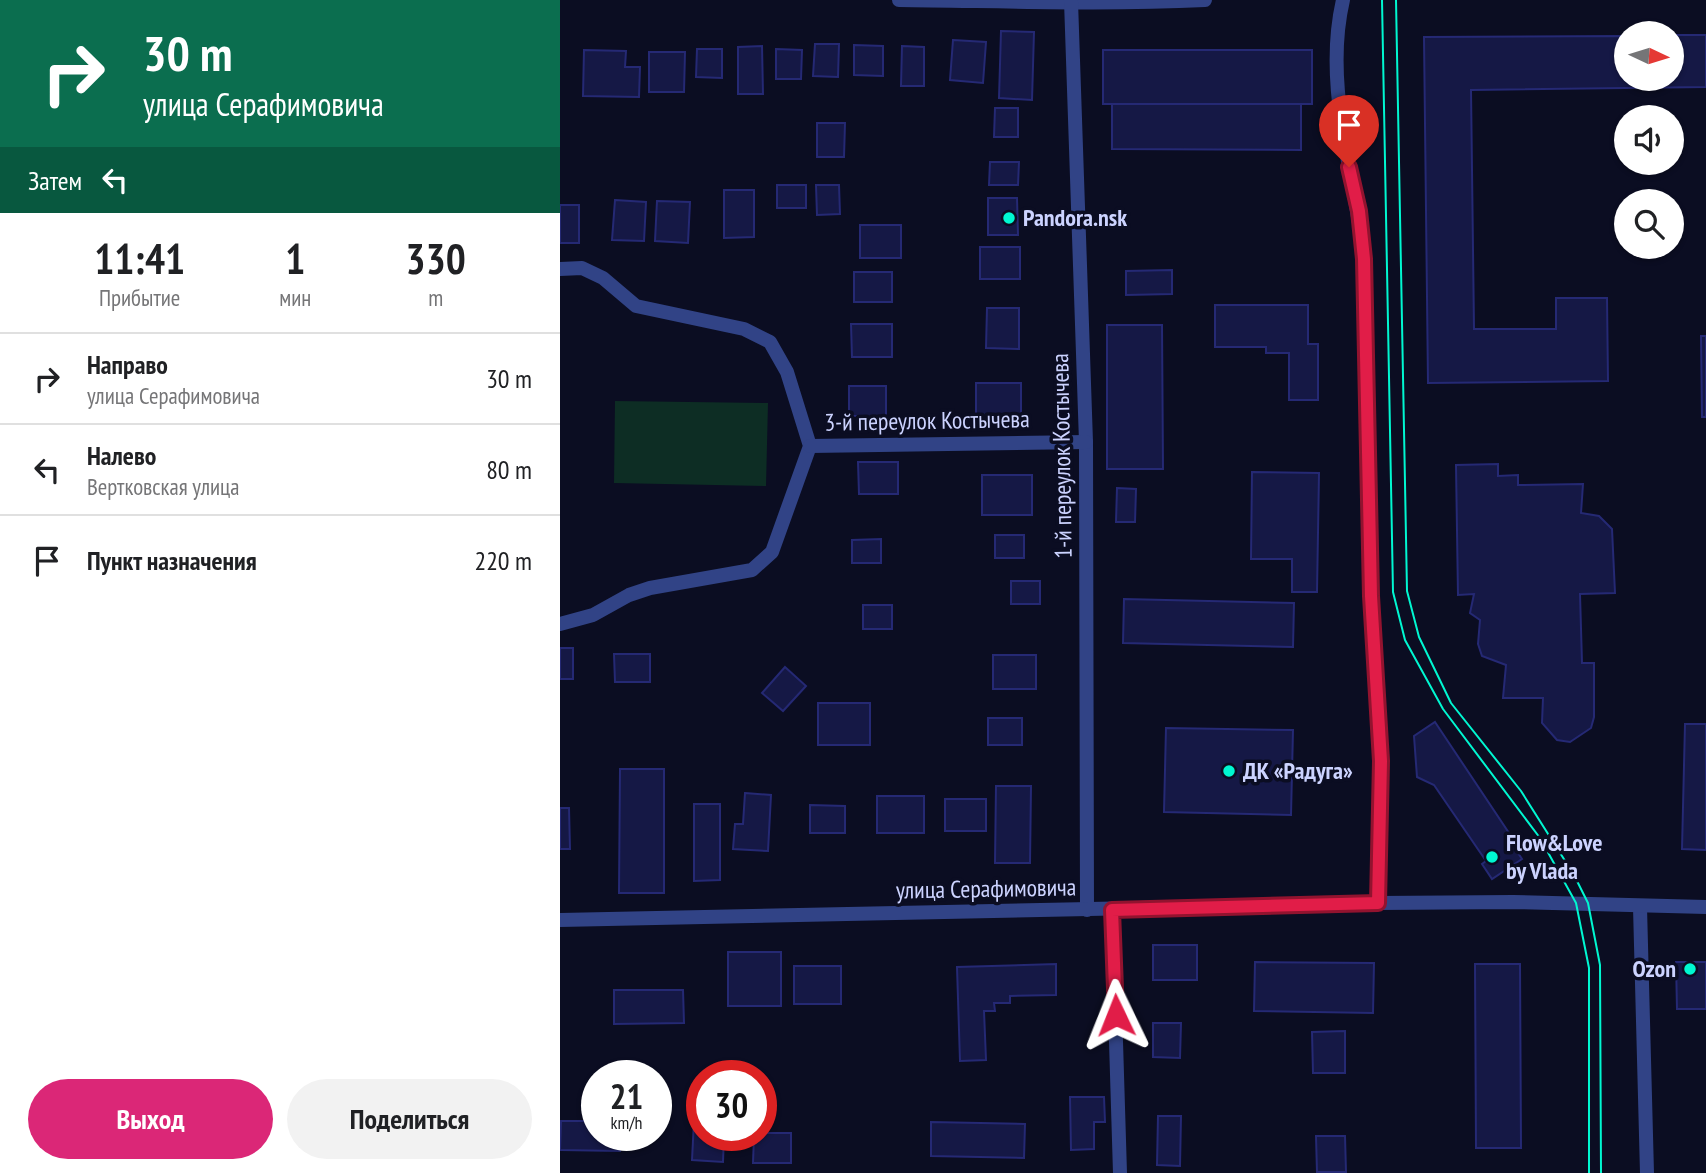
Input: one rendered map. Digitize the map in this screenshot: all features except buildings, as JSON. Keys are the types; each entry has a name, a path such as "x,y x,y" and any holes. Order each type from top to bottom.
{"street":[{"path":"899,0 1205,0"},
{"path":"1343,0 1337,25 1338,97 1359,211 1364,259 1371,596 1381,761 1378,903"},
{"name":"1-й переулок Костычева","path":"1071,1 1086,442 1087,910"},
{"name":"3-й переулок Костычева","path":"560,269 582,268 603,278 636,306 744,329 770,342 787,372 810,446 772,551 752,570 650,588 629,595 593,615 560,624"},
{"name":"3-й переулок Костычева","path":"810,446 1086,442"},
{"name":"улица Серафимовича","path":"560,920 1378,903 1513,902 1706,907"},
{"path":"1640,907 1647,1173"},
{"path":"1112,910 1120,1173"}],"green space":[{"path":"615,401 768,403 766,486 614,483"}],"tram line":[{"path":"1382,0 1393,592 1405,640 1443,709 1540,838 1576,903 1589,968 1589,1173"},
{"path":"1396,0 1407,591 1419,637 1451,703 1521,791 1574,875 1588,903 1600,965 1601,1173"}],"place":[{"name":"Pandora.nsk","path":"1009,218"},
{"name":"ДК «Радуга»","path":"1229,771"},
{"name":"Flow&Love by Vlada","path":"1492,857"},
{"name":"Ozon","path":"1690,969"}],"route":[{"path":"1116,1015 1112,910 1378,903 1381,761 1371,596 1364,259 1359,211 1349,167"}]}
